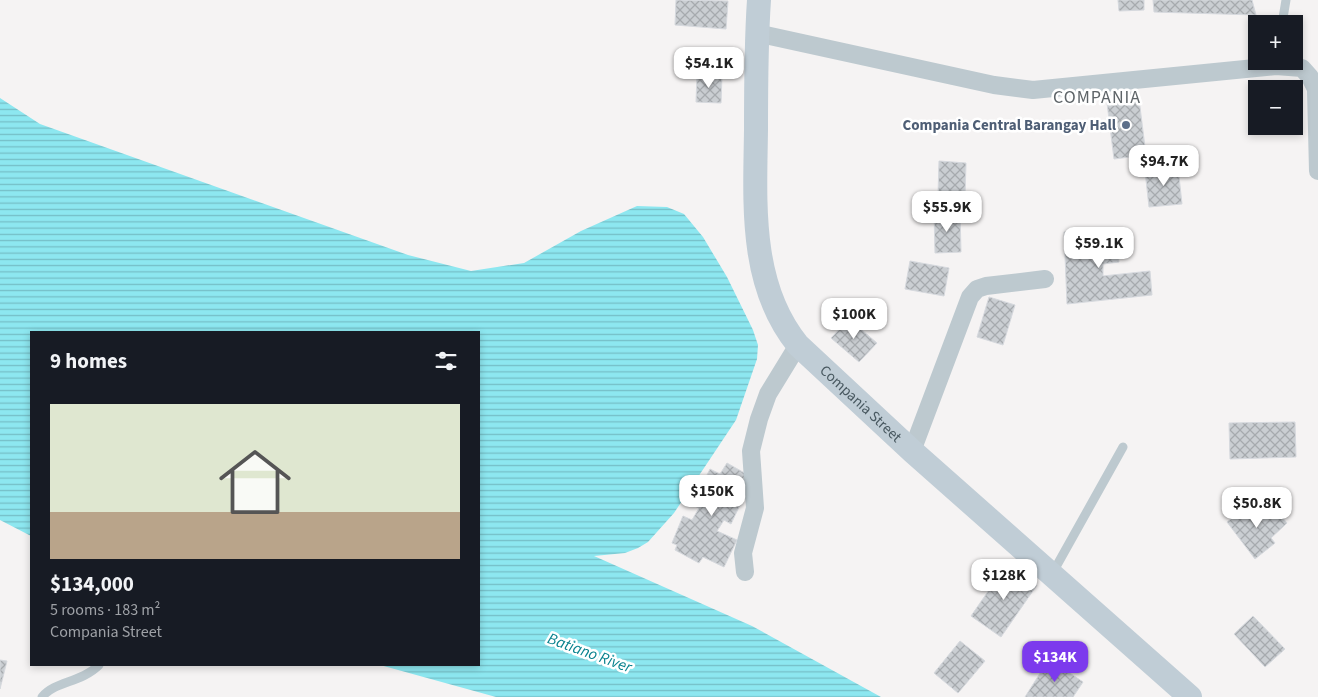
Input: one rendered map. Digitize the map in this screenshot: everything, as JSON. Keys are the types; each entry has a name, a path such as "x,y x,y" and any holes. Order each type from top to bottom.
{"street":[{"name":"Compania Street","path":"759,0 756,33 755,218 765,279 775,311 784,328 798,346 912,451 1190,697"},
{"path":"756,33 994,85 1033,90 1248,67"},
{"path":"1303,69 1314,77 1316,89 1318,171"},
{"path":"912,451 970,297 977,289 986,286 1045,279"},
{"path":"745,572 742,553 755,508 751,451 768,394 798,346"}],"lane":[{"path":"1284,15 1286,0"},
{"path":"1052,575 1123,447"},
{"path":"42,697 54,687 90,674 98,666"}],"water":[{"name":"Batiano River","path":"0,98 40,124 408,255 471,271 524,263 581,231 637,206 667,207 684,214 703,237 727,277 753,330 758,345 757,359 736,420 674,513 648,542 638,548 625,553 594,556 752,626 881,697 496,697 384,666 480,666 480,331 30,331 30,535 0,520"}],"building":[{"path":"676,0 728,1 726,29 675,25"},
{"path":"1118,0 1144,0 1144,10 1119,11"},
{"path":"1153,0 1252,0 1256,15 1154,12"},
{"path":"697,75 722,76 721,103 696,102"},
{"name":"Compania Central Barangay Hall","path":"1138,91 1146,155 1114,159 1106,95"},
{"path":"939,161 966,163 965,196 938,195"},
{"path":"1178,167 1182,204 1149,207 1145,171"},
{"path":"934,213 960,213 961,252 935,253"},
{"path":"1116,229 1119,262 1103,264 1103,276 1150,271 1152,295 1067,304 1064,232"},
{"path":"910,261 949,268 944,296 905,289"},
{"path":"989,297 1015,305 1003,345 977,337"},
{"path":"849,319 877,343 859,362 831,338"},
{"path":"1295,422 1296,457 1230,459 1229,423"},
{"path":"727,463 748,475 742,484 748,488 731,524 724,520 717,531 737,540 724,567 703,557 699,563 675,550 677,545 672,543 683,516 692,520 699,508 692,505 710,469 720,474"},
{"path":"1271,505 1287,523 1271,538 1275,543 1255,559 1227,522 1248,507 1256,518"},
{"path":"1007,564 1037,585 1001,637 971,616"},
{"path":"1253,616 1285,649 1265,667 1234,634"},
{"path":"960,641 985,661 958,693 934,673"},
{"path":"1049,659 1083,682 1073,697 1025,697"},
{"path":"0,660 7,661 0,689"}],"place":[{"name":"Compania Central Barangay Hall","path":"1126,125"}],"district":[{"name":"COMPANIA","path":"1097,97"}]}
